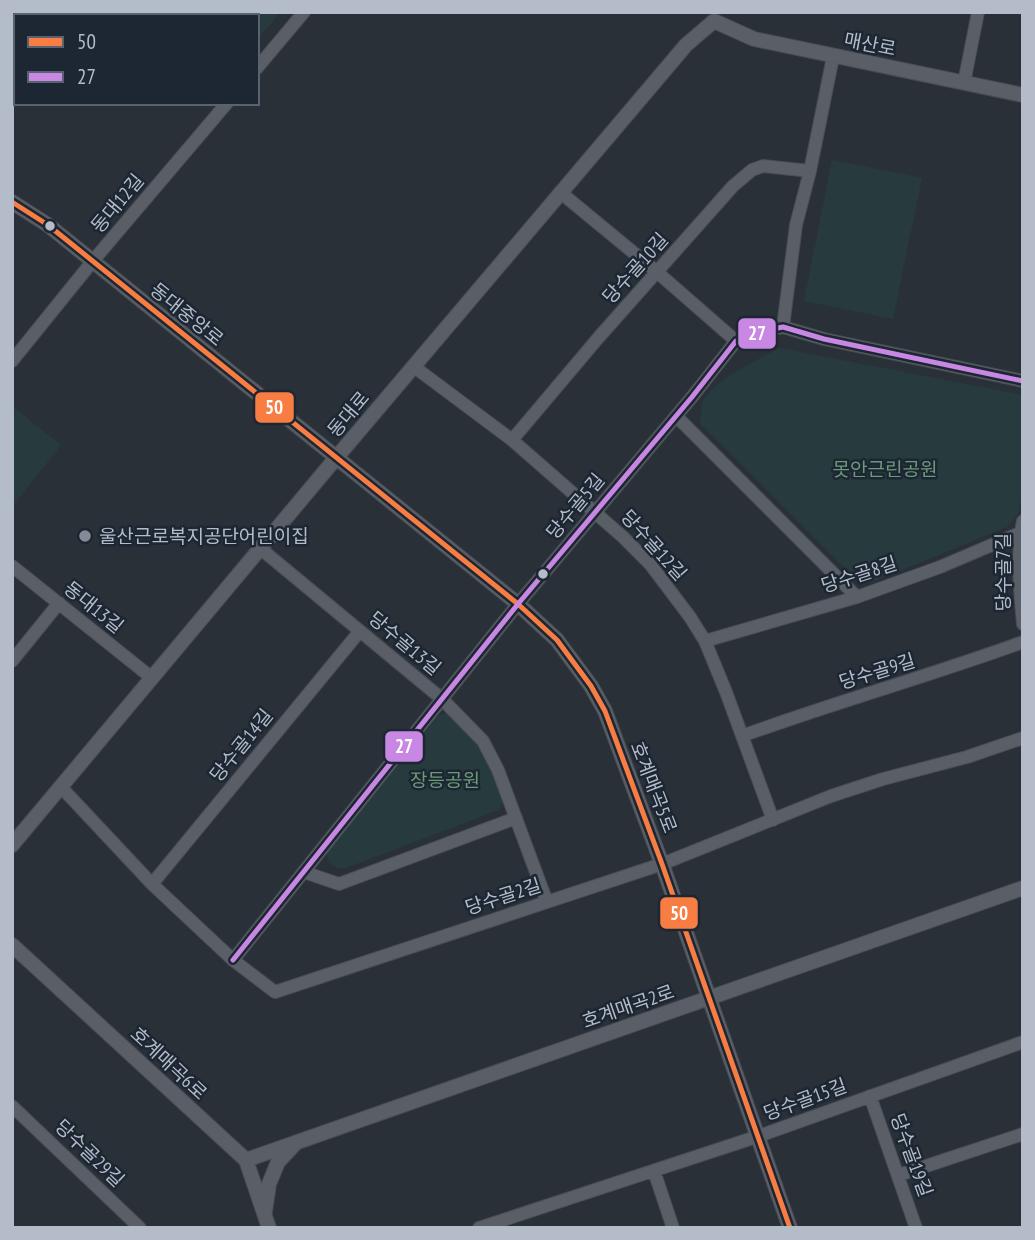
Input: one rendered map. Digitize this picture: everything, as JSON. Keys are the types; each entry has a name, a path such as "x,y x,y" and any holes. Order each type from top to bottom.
{"street":[{"path":"259,66 304,12"},
{"path":"964,83 978,12"},
{"name":"매산로","path":"715,17 754,39 1023,95"},
{"name":"동대로","path":"12,845 560,192 685,46 715,17"},
{"path":"783,327 796,225 833,57"},
{"name":"동대12길","path":"12,361 225,105"},
{"name":"당수골10길","path":"512,440 733,186 752,170 763,166 810,171"},
{"path":"560,192 736,341 783,327 824,339 1023,381"},
{"name":"동대중앙로","path":"12,202 48,225 336,458"},
{"name":"당수골5길","path":"233,960 518,604 736,341"},
{"name":"당수골12길","path":"413,366 512,440 624,537 650,565 705,641 773,820"},
{"path":"676,416 857,597"},
{"name":"호계매곡5로","path":"336,458 518,604 557,640 591,686 605,711 662,864 790,1228"},
{"name":"당수골8길","path":"705,641 857,597 940,566 1022,527"},
{"name":"당수골7길","path":"1022,527 1020,595 1023,624"},
{"name":"당수골13길","path":"261,549 442,699 483,741 498,770 547,902"},
{"name":"동대13길","path":"12,566 152,678"},
{"path":"12,661 59,603"},
{"name":"당수골14길","path":"152,884 360,631"},
{"name":"당수골9길","path":"742,736 812,711 958,666 1023,642"},
{"name":"당수골2길","path":"61,787 152,884 233,960 275,992 662,864 831,796 1023,738"},
{"path":"304,872 339,884 516,818"},
{"name":"호계매곡2로","path":"246,1160 1023,888"},
{"name":"호계매곡6로","path":"12,945 246,1160 267,1221"},
{"name":"당수골15길","path":"479,1228 758,1136 1023,1042"},
{"name":"당수골19길","path":"870,1096 916,1228"},
{"name":"당수골29길","path":"12,1106 140,1228"},
{"path":"899,1175 1023,1134"},
{"path":"267,1221 269,1184 278,1162 298,1142"},
{"path":"654,1171 673,1228"}],"green space":[{"path":"281,12 259,37 259,14 170,14"},
{"path":"832,160 922,178 893,319 804,301"},
{"name":"못안근린공원","path":"780,348 1023,395 1023,486 1018,515 1007,527 870,583 859,582 700,423 703,401 707,394 737,371"},
{"path":"12,406 61,445 12,507"},
{"name":"장등공원","path":"449,713 475,742 487,762 504,797 499,810 346,868 338,868 329,862 327,853 439,715"}],"transit line":[{"name":"50","path":"12,202 48,225 518,604 557,640 591,686 605,711 662,864 790,1228"},
{"name":"27","path":"233,960 518,604 736,341 783,327 824,339 1023,381"}],"place":[{"name":"울산근로복지공단어린이집","path":"85,536"}]}
